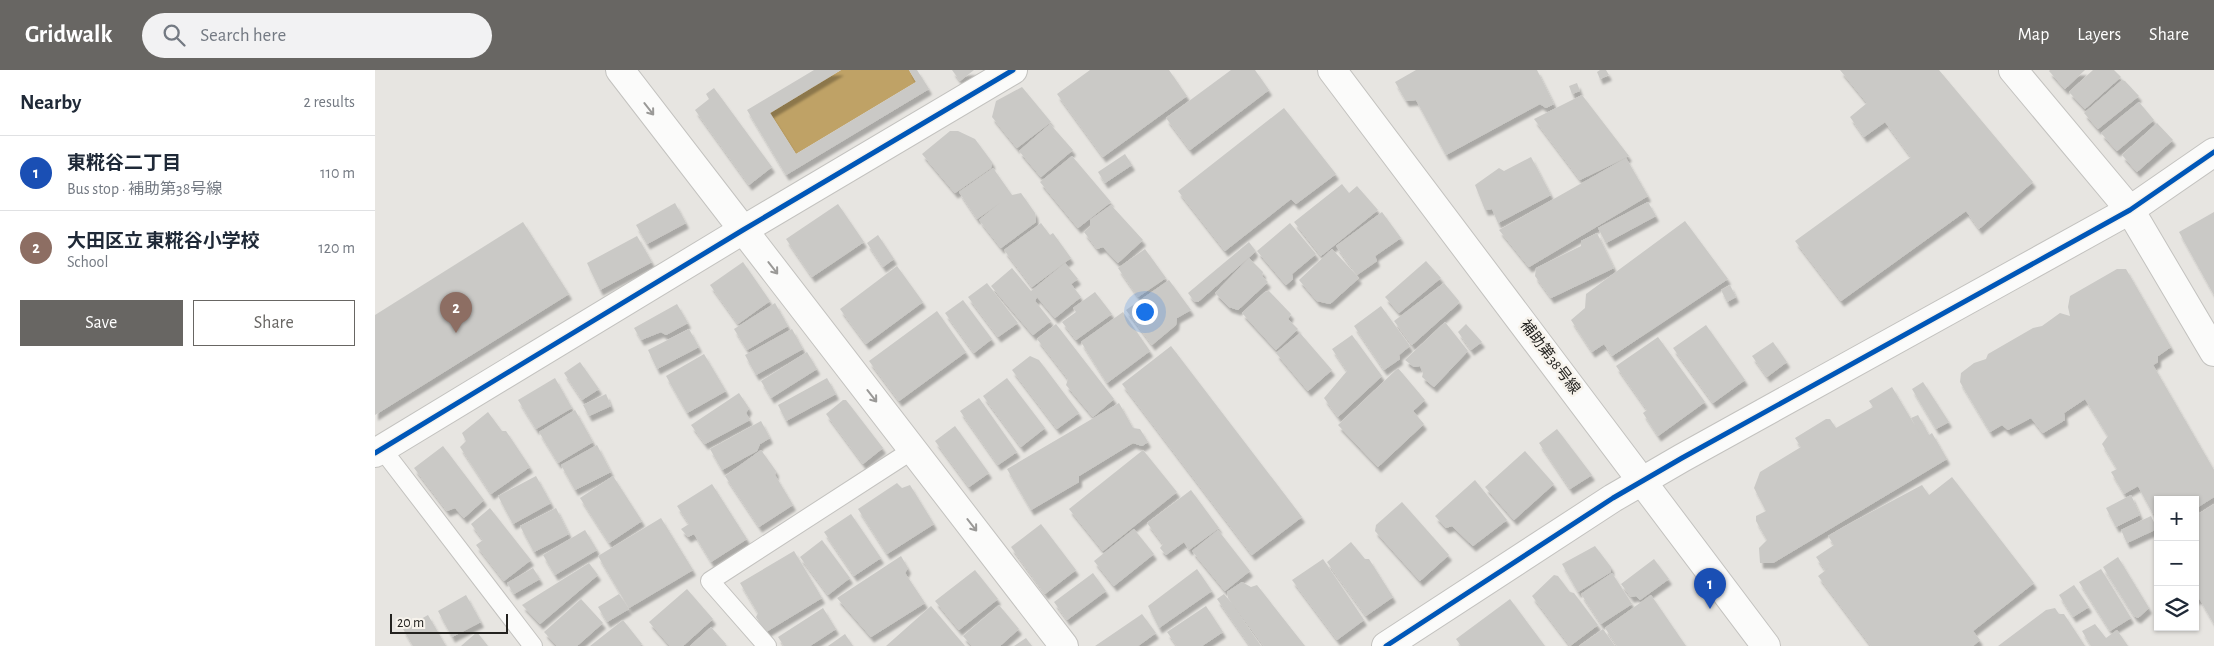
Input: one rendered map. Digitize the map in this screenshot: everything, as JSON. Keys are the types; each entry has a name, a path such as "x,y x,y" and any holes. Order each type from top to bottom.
{"street":[{"path":"620,70 1064,646"},
{"path":"378,451 743,230 1013,70"},
{"name":"補助第38号線","path":"1332,70 1766,646"},
{"path":"2013,70 2130,210 2214,352"},
{"path":"1386,646 1613,498 2130,210 2214,152"}],"lane":[{"path":"767,646 710,581 914,449"},
{"path":"378,451 533,646"}],"shaded area":[{"path":"841,70 909,70 916,82 796,154 770,113"}],"building":[{"path":"814,70 841,70 770,113 796,154 916,82 909,70 917,70 929,89 786,175 747,110"},
{"path":"952,70 974,70 960,81"},
{"path":"1090,70 1169,70 1187,96 1103,157 1057,94"},
{"path":"1231,70 1255,70 1269,90 1190,150 1166,118"},
{"path":"1416,70 1537,70 1554,104 1546,108 1540,104 1446,155 1416,100 1406,101 1395,82"},
{"path":"1606,70 1609,75 1600,79 1597,72"},
{"path":"1840,70 1939,70 2033,182 1979,229 1966,211 1841,301 1795,241 1911,157 1885,122 1864,137 1850,117 1867,103"},
{"path":"2050,70 2085,70 2065,89"},
{"path":"2093,70 2114,70 2121,77 2085,109 2069,92"},
{"path":"2122,80 2139,96 2098,129 2084,113"},
{"path":"1577,83 1580,91 1572,94 1569,86"},
{"path":"1022,87 1051,122 1017,148 992,117 996,101"},
{"path":"714,88 772,167 749,185 695,110 709,99 706,94"},
{"path":"1582,95 1629,156 1580,180 1534,119"},
{"path":"2139,102 2154,120 2117,151 2101,133"},
{"path":"1284,108 1336,174 1296,204 1291,199 1225,251 1178,191"},
{"path":"2157,123 2173,140 2137,172 2122,155"},
{"path":"1050,124 1073,150 1041,177 1019,151"},
{"path":"950,131 958,131 975,139 992,162 991,168 955,193 922,154"},
{"path":"1125,154 1132,165 1105,183 1098,172"},
{"path":"1072,156 1111,202 1078,228 1040,182"},
{"path":"1531,157 1551,195 1498,223 1492,209 1485,210 1475,185 1499,168 1504,171"},
{"path":"1626,158 1648,196 1529,267 1499,230"},
{"path":"993,168 1012,195 1021,193 1035,213 1036,222 1001,248 979,220 1000,203 977,219 959,192"},
{"path":"1342,184 1349,193 1357,186 1378,210 1321,256 1294,222"},
{"path":"1648,202 1656,216 1606,243 1598,228"},
{"path":"675,203 686,223 647,244 636,225"},
{"path":"838,204 864,242 812,277 786,239"},
{"path":"1111,205 1143,240 1118,263 1103,247 1097,249 1084,232 1090,226 1090,220"},
{"path":"1382,212 1401,238 1375,256 1377,261 1357,275 1336,246"},
{"path":"2214,212 2214,295 2179,232"},
{"path":"1685,221 1728,279 1612,356 1604,344 1592,352 1571,320 1585,308 1586,294"},
{"path":"523,222 569,294 375,415 375,315"},
{"path":"1041,223 1050,235 1053,233 1071,258 1032,287 1004,250"},
{"path":"1290,223 1316,254 1292,274 1293,279 1286,285 1257,251"},
{"path":"1597,233 1614,268 1551,298 1535,276 1536,268 1581,246 1581,241"},
{"path":"878,235 894,259 883,267 867,243"},
{"path":"637,236 652,262 600,290 587,263"},
{"path":"1249,242 1255,250 1254,253 1198,302 1194,301 1188,293"},
{"path":"1145,249 1166,278 1138,297 1118,268"},
{"path":"1332,249 1359,278 1330,304 1317,301 1299,280"},
{"path":"1249,258 1263,272 1262,276 1268,282 1238,310 1229,307 1215,293"},
{"path":"1426,261 1441,278 1399,313 1385,297"},
{"path":"743,262 770,301 738,324 710,285"},
{"path":"1065,263 1078,279 1071,284 1081,297 1055,318 1037,297 1035,301 1051,321 1033,335 991,286 1012,268 1031,291"},
{"path":"897,266 923,302 866,344 840,309"},
{"path":"2117,269 2126,269 2171,347 2158,356 2158,362 2153,365 2214,470 2214,497 2199,506 2199,496 2154,496 2153,514 2138,486 2124,494 2111,472 2117,469 2102,444 2108,436 2085,399 2064,413 2065,420 2043,433 2031,418 2008,430 2002,425 1990,432 1960,382 1961,373 1974,363 1986,359 1988,354 2033,328 2042,326 2060,313 2070,316 2068,307 2070,296"},
{"path":"1169,280 1191,310 1177,318 1176,325 1152,345 1126,310"},
{"path":"987,283 1018,323 998,337 968,297"},
{"path":"1444,283 1459,301 1458,304 1412,345 1394,321"},
{"path":"1730,285 1736,297 1727,302 1721,290"},
{"path":"1269,291 1291,314 1288,319 1298,329 1276,350 1242,313 1265,292"},
{"path":"1095,292 1112,314 1076,340 1062,322 1076,312 1073,308"},
{"path":"963,300 992,339 974,353 945,313"},
{"path":"775,303 788,326 747,350 734,329"},
{"path":"677,304 688,323 666,335 661,332 641,340 634,328"},
{"path":"1381,306 1410,346 1399,355 1400,359 1384,370 1354,326"},
{"path":"937,311 966,352 899,401 869,361"},
{"path":"1123,312 1150,351 1107,383 1081,342"},
{"path":"1445,322 1468,351 1434,387 1422,377 1423,373 1420,366 1414,367 1405,360"},
{"path":"1056,324 1114,399 1093,417 1066,385 1068,379 1037,339"},
{"path":"1466,324 1482,342 1471,350 1458,332"},
{"path":"1706,325 1745,380 1713,403 1673,348"},
{"path":"689,329 699,347 657,369 648,350"},
{"path":"792,329 803,349 756,375 745,355"},
{"path":"1300,333 1332,370 1308,391 1276,353"},
{"path":"1352,335 1382,376 1338,417 1324,398 1347,371 1332,349"},
{"path":"1658,337 1705,402 1658,436 1643,413 1647,410 1616,366"},
{"path":"1773,342 1787,362 1767,377 1752,356"},
{"path":"1171,346 1302,517 1252,555 1122,384"},
{"path":"807,352 817,369 771,398 761,381"},
{"path":"704,354 726,391 687,413 666,376"},
{"path":"1030,356 1039,360 1079,413 1057,429 1012,370"},
{"path":"580,362 599,389 582,400 564,373"},
{"path":"1398,368 1425,400 1413,411 1424,424 1378,467 1338,425"},
{"path":"555,378 572,408 536,429 518,400"},
{"path":"827,378 836,394 786,421 778,405"},
{"path":"1007,378 1045,428 1021,447 983,396"},
{"path":"1923,382 1949,422 1936,429 1912,389"},
{"path":"1892,387 1920,434 1911,418 1918,415 1929,435 1932,433 1947,459 1773,563 1760,563 1759,548 1767,540 1756,521 1756,516 1766,511 1754,488 1760,472 1801,447 1795,438 1826,419 1830,419 1836,428 1873,407 1869,401"},
{"path":"739,393 749,408 746,413 750,420 705,444 691,425"},
{"path":"606,394 611,406 589,416 583,405"},
{"path":"979,398 1017,452 998,465 960,411"},
{"path":"843,400 846,400 883,448 863,464 826,414"},
{"path":"1119,403 1133,428 1140,429 1148,442 1142,446 1133,443 1079,476 1079,482 1031,510 1007,469"},
{"path":"575,410 593,442 558,463 539,432"},
{"path":"488,412 502,431 506,431 530,467 491,494 460,447 466,441 462,433"},
{"path":"761,421 770,438 760,444 757,451 722,470 710,449"},
{"path":"955,426 989,473 969,487 935,441"},
{"path":"1557,429 1592,475 1570,489 1539,443"},
{"path":"597,445 611,472 575,490 561,465"},
{"path":"443,446 484,500 464,518 455,508 447,511 414,468"},
{"path":"761,450 776,471 775,475 793,505 759,527 725,476"},
{"path":"1143,450 1177,492 1103,551 1069,509"},
{"path":"1525,451 1554,484 1514,520 1485,487"},
{"path":"536,476 551,503 513,524 498,496"},
{"path":"613,476 642,521 609,543 580,498"},
{"path":"1952,477 2034,583 1973,631 1980,640 1973,646 1871,646 1818,576 1830,567 1825,570 1816,557 1834,545 1828,536 1922,485 1929,495"},
{"path":"1475,480 1507,520 1473,546 1452,526 1446,528 1435,516"},
{"path":"897,483 902,488 910,485 934,524 887,554 858,509"},
{"path":"712,484 747,539 711,562 694,534 688,537 681,529 689,524 677,506"},
{"path":"1191,490 1219,528 1189,550 1184,542 1166,555 1160,548 1163,544 1147,523"},
{"path":"2131,495 2140,515 2116,527 2106,508"},
{"path":"1402,502 1449,555 1420,581 1375,531 1376,525"},
{"path":"2214,504 2214,624 2199,598 2199,513"},
{"path":"490,508 531,560 504,581 476,545 483,540 471,524"},
{"path":"556,508 569,534 534,552 520,526"},
{"path":"851,514 881,558 854,576 824,532"},
{"path":"2151,516 2154,522 2154,530 2127,543 2121,530"},
{"path":"661,518 693,570 629,608 598,556"},
{"path":"1041,524 1076,570 1045,594 1011,547"},
{"path":"1134,529 1154,554 1114,586 1094,561"},
{"path":"585,530 597,550 555,575 543,555"},
{"path":"1218,530 1250,571 1225,591 1192,551"},
{"path":"822,540 850,578 828,595 800,557"},
{"path":"1351,542 1365,559 1369,559 1393,597 1366,616 1327,562"},
{"path":"1595,546 1611,567 1611,572 1578,592 1562,564"},
{"path":"794,551 822,598 766,632 756,617 758,613 740,583"},
{"path":"901,556 908,568 905,573 925,603 871,637 837,598"},
{"path":"2118,557 2149,608 2138,618 2134,616 2103,567"},
{"path":"1323,559 1364,620 1337,640 1292,580"},
{"path":"1654,559 1669,579 1640,600 1636,596 1631,597 1621,584"},
{"path":"589,563 598,575 540,624 522,605"},
{"path":"533,568 540,579 514,594 507,583"},
{"path":"1197,569 1212,591 1159,628 1148,606"},
{"path":"2101,569 2131,618 2110,631 2079,582"},
{"path":"975,570 998,599 959,630 935,601"},
{"path":"1093,573 1106,591 1067,620 1054,602"},
{"path":"1612,573 1632,604 1601,624 1581,594"},
{"path":"1554,575 1558,576 1570,592 1574,593 1598,625 1570,646 1532,596"},
{"path":"1242,582 1251,587 1257,585 1305,646 1264,646 1228,598 1227,592"},
{"path":"2074,585 2089,607 2073,617 2059,595"},
{"path":"687,589 713,619 683,646 670,646 649,622"},
{"path":"619,594 629,609 607,622 598,607"},
{"path":"1224,594 1261,646 1250,646 1217,599"},
{"path":"466,595 481,622 452,637 438,611"},
{"path":"1651,595 1686,646 1617,646 1605,628"},
{"path":"581,599 603,623 577,646 557,646 544,632"},
{"path":"1510,599 1545,646 1461,646 1456,639"},
{"path":"999,605 1019,629 1000,646 972,646 963,636"},
{"path":"931,606 965,646 886,646"},
{"path":"1206,606 1223,632 1202,646 1177,646 1167,632"},
{"path":"823,608 836,629 810,646 784,646 778,637"},
{"path":"2055,608 2059,614 2064,614 2085,646 1998,646 2046,610"},
{"path":"1142,614 1156,633 1138,646 1095,646"},
{"path":"428,615 446,646 413,646 403,629"},
{"path":"623,620 642,644 639,646 590,646"},
{"path":"2095,624 2106,638 2117,630 2128,646 2091,646 2082,631"},
{"path":"711,627 726,644 724,646 690,646"},
{"path":"1603,629 1615,646 1579,646"},
{"path":"477,632 488,646 461,646"},
{"path":"845,634 853,646 828,646"},
{"path":"1026,638 1032,646 1014,646"}],"cycle path":[{"path":"375,453 743,230 1013,70"},
{"path":"1386,646 1613,498 2130,210 2214,152"}],"place":[{"name":"大田区立 東糀谷小学校","path":"456,333"},
{"name":"東糀谷二丁目","path":"1710,609"}]}
